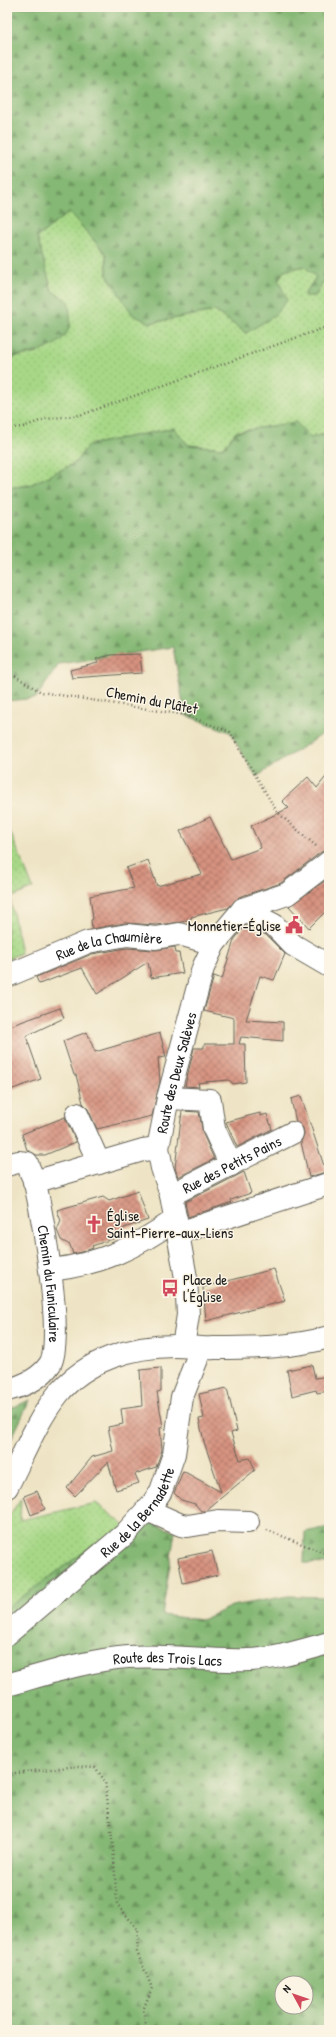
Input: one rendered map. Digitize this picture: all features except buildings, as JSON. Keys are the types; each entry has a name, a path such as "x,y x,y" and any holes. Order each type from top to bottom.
{"street":[{"path":"243,908 287,894 323,854"},
{"path":"243,908 274,924 294,945 329,966"},
{"name":"Route des Deux Salèves","path":"191,1347 178,1226 158,1148 168,1098 203,968 214,944 243,908"},
{"name":"Rue de la Chaumière","path":"7,976 88,942 127,936 156,938 179,934 214,944"},
{"path":"168,1098 210,1100 214,1130 231,1165"},
{"path":"77,1114 99,1163"},
{"name":"Rue des Petits Pains","path":"171,1195 292,1133"},
{"path":"34,1182 143,1150 158,1148"},
{"name":"Chemin du Funiculaire","path":"7,1390 32,1382 50,1363 55,1352 55,1318 51,1270 34,1182 27,1163 12,1163"},
{"path":"51,1270 77,1267 122,1252 178,1226 328,1184"},
{"path":"7,1488 46,1412 57,1395 73,1379 89,1367 119,1355 155,1347 282,1346 329,1337"},
{"name":"Rue de la Bernadette","path":"7,1634 124,1535 147,1510 161,1491 174,1454 182,1397 196,1363 191,1347"},
{"path":"147,1510 181,1525 188,1526 218,1521 248,1522"},
{"name":"Route des Trois Lacs","path":"7,1686 61,1670 127,1657 151,1656 250,1660 275,1657 329,1643"}],"path":[{"path":"7,428 23,426 45,419 81,415 329,326"},
{"name":"Chemin du Plâtet","path":"7,675 15,676 41,692 185,715 230,732 277,812 323,854"},
{"path":"248,1522 329,1555"},
{"path":"7,1774 78,1766 95,1767 106,1781 117,1904 138,1930 137,1952 152,1988 143,2010 147,2030"}],"green space":[{"path":"7,7 329,7 329,273 315,296 304,296 316,277 304,266 284,271 278,279 287,300 274,316 246,333 215,311 150,323 133,315 107,275 106,254 69,212 37,237 52,291 68,301 70,325 66,333 53,346 34,353 7,358"},
{"path":"69,212 106,254 107,275 150,323 215,311 246,333 284,271 304,266 316,277 304,295 315,296 329,273 329,432 311,438 295,422 236,432 223,448 188,445 174,428 88,445 75,463 30,485 7,488 7,358 38,353 52,291 37,237"},
{"path":"296,422 311,438 329,432 329,730 256,777 230,732 185,715 173,647 59,664 36,698 7,701 7,488 30,485 75,463 88,445 174,428 188,445 223,448 236,432"},
{"path":"7,824 33,888 10,898 21,953 7,959"},
{"path":"30,1400 7,1448 7,1410"},
{"path":"21,1498 20,1520 96,1503 127,1527 7,1608 7,1519"},
{"path":"151,1522 175,1532 162,1615 201,1620 232,1606 288,1596 325,1597 329,1592 329,2030 7,2030 7,1608 92,1546 127,1527"},
{"path":"329,1527 329,1564 304,1563 305,1532"}],"place":[{"name":"Monnetier-Église","path":"294,925"},
{"name":"Église Saint-Pierre-aux-Liens","path":"94,1224"},
{"name":"Place de l'Église","path":"170,1288"}]}
